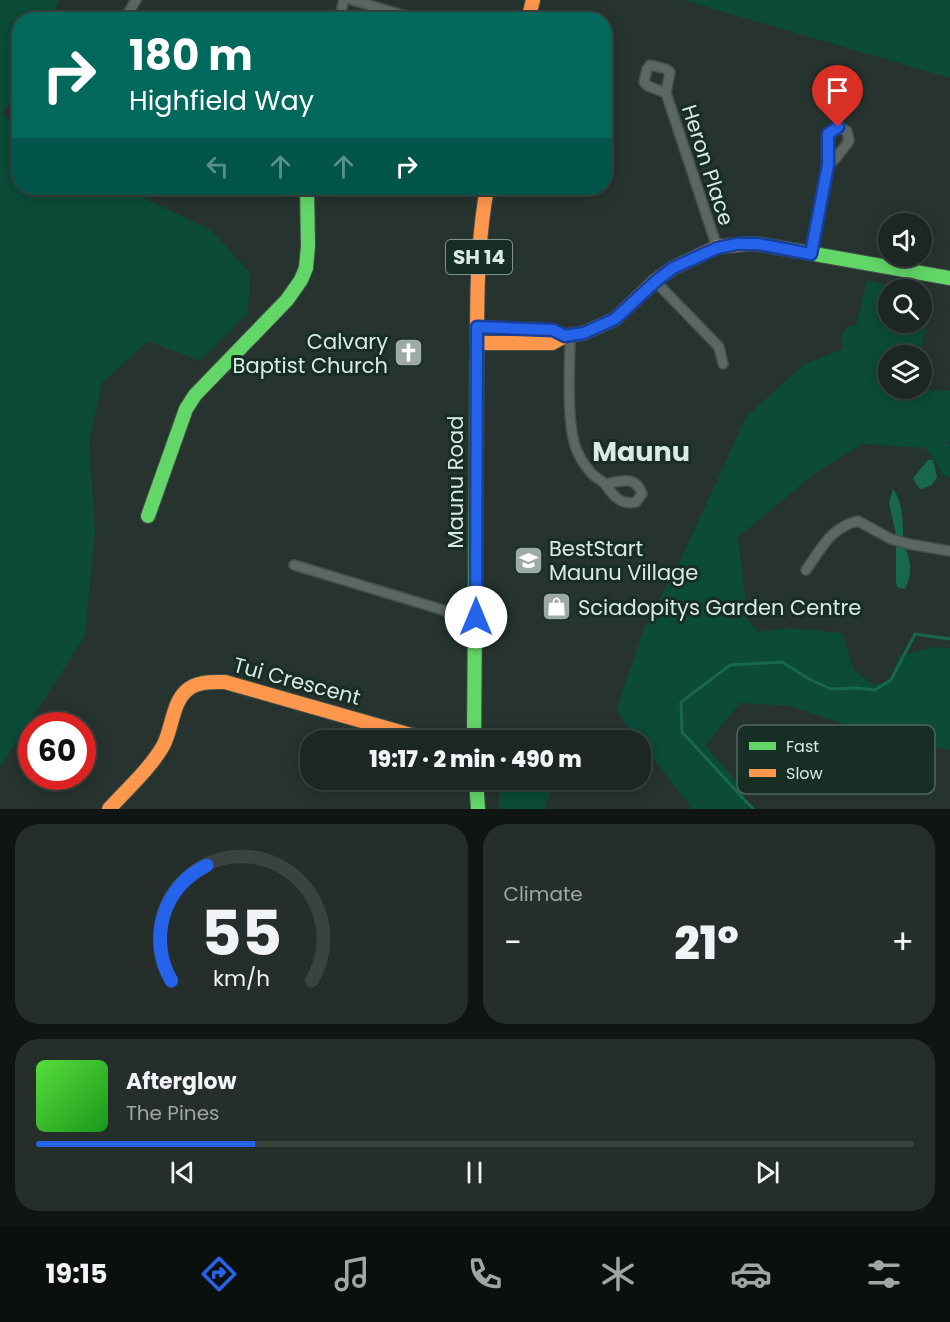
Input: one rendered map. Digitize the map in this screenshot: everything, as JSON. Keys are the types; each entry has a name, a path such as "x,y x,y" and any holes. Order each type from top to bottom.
{"street":[{"path":"352,0 392,12"},
{"name":"Heron Place","path":"666,93 717,248"},
{"path":"811,254 828,165"},
{"path":"148,516 186,408 208,381 291,295 303,278 307,254 307,195"},
{"name":"Maunu Road","path":"474,730 477,281 481,221 486,195"},
{"path":"477,343 552,343 567,336 584,333 615,319 673,268 717,248 737,244 758,244 950,278"},
{"path":"656,281 719,347 723,364"},
{"path":"477,327 553,330 567,336"},
{"path":"567,336 573,441 585,465 605,484"},
{"path":"806,570 831,536 845,524 858,521 906,543 950,551"},
{"path":"294,565 463,616 476,617"},
{"name":"Tui Crescent","path":"109,809 164,745 176,706 183,694 201,682 225,682 393,730"},
{"path":"477,790 478,809"}],"shaded area":[{"path":"0,0 59,0 55,12 12,12 12,97 2,114 12,121 12,195 138,195 211,230 250,273 248,313 200,361 148,341 102,383 89,441 95,531 85,636 36,712 18,712 18,739 0,767"},
{"path":"683,0 950,0 950,78"},
{"path":"867,281 878,283 878,333 925,333 922,345 878,345 878,399 932,399 932,390 950,391 950,441 947,442 950,445 950,478 943,475 925,448 862,444 813,475 738,537 748,620 758,632 788,628 842,633 854,670 873,685 890,681 899,656 933,647 950,648 950,750 935,746 935,725 847,725 790,706 740,703 705,746 737,782 737,794 743,794 748,809 690,809 689,804 651,756 651,730 631,730 622,719 617,707 645,627 681,559 746,417 804,364 843,349 841,337 845,328 857,324"},
{"path":"928,460 933,460 937,477 932,485 922,489 918,487 913,478"},
{"path":"893,489 901,508 903,545 909,561 910,573 905,589 897,587 896,581 896,535 889,503"},
{"path":"499,790 551,790 545,809 499,809"}],"waterway":[{"path":"737,792 682,732 681,702 730,665 782,662 809,679 831,689 875,690 891,680 915,634 950,639"},
{"path":"739,794 753,809"}],"traffic: fast":[{"path":"148,516 186,409 195,395 287,300 301,280 306,268 308,246 307,195"},
{"path":"746,244 758,244 950,278"},
{"path":"474,730 477,353"},
{"path":"477,790 478,809"}],"traffic: slow":[{"path":"530,12 533,0"},
{"path":"477,353 479,250 486,195"},
{"path":"477,343 552,343 565,336 584,333 615,319 655,281 673,268 717,247 746,244"},
{"path":"109,809 145,771 163,746 181,696 199,684 225,682 393,730"}],"place":[{"name":"Calvary Baptist Church","path":"409,353"},
{"name":"BestStart Maunu Village","path":"528,560"},
{"name":"Sciadopitys Garden Centre","path":"557,607"}],"district":[{"name":"Maunu","path":"641,451"}],"route":[{"path":"476,617 477,327 553,330 565,336 584,333 615,319 673,268 717,248 737,244 758,244 811,254 828,165 828,134 832,129 838,127"}]}
